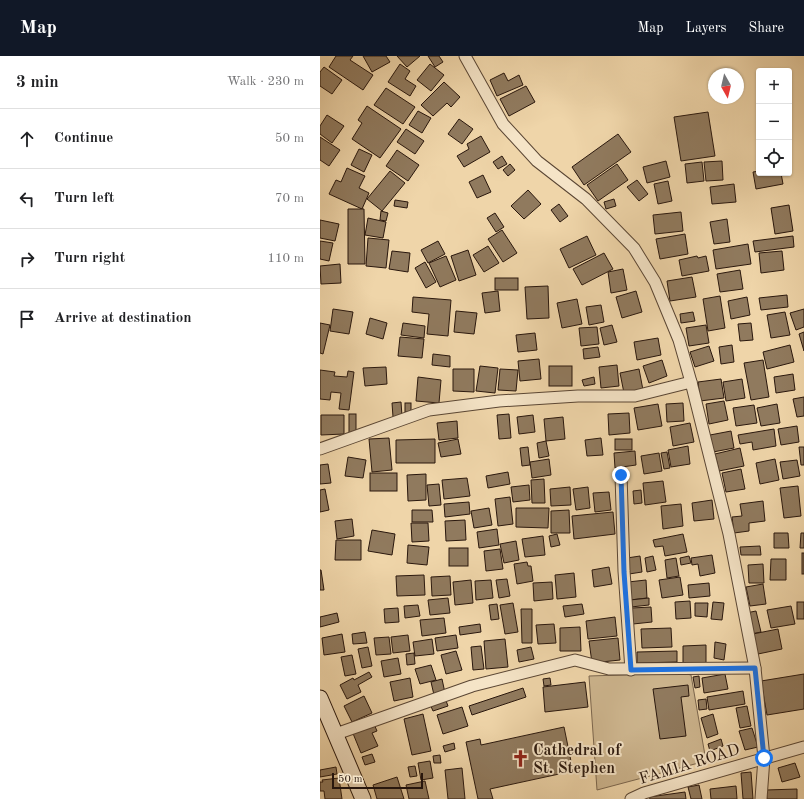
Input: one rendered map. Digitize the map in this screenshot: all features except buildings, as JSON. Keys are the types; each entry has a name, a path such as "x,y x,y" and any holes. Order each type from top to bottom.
{"street":[{"path":"464,56 503,124 537,161 586,199 634,248 655,282 679,340 729,534 755,668 764,758 761,799"},
{"path":"320,449 429,410 499,401 578,396 635,396 691,382"},
{"path":"621,475 624,572 631,670"},
{"path":"336,734 472,686 575,660 609,669 631,670 755,668"},
{"path":"320,698 363,799"},
{"name":"FAMIA ROAD","path":"631,799 644,793 804,747"}],"shaded area":[{"path":"682,673 691,675 706,761 597,790 589,676"}],"place":[{"name":"Cathedral of St. Stephen","path":"520,758"}],"route":[{"path":"621,475 624,572 631,670 755,668 764,758"}]}
